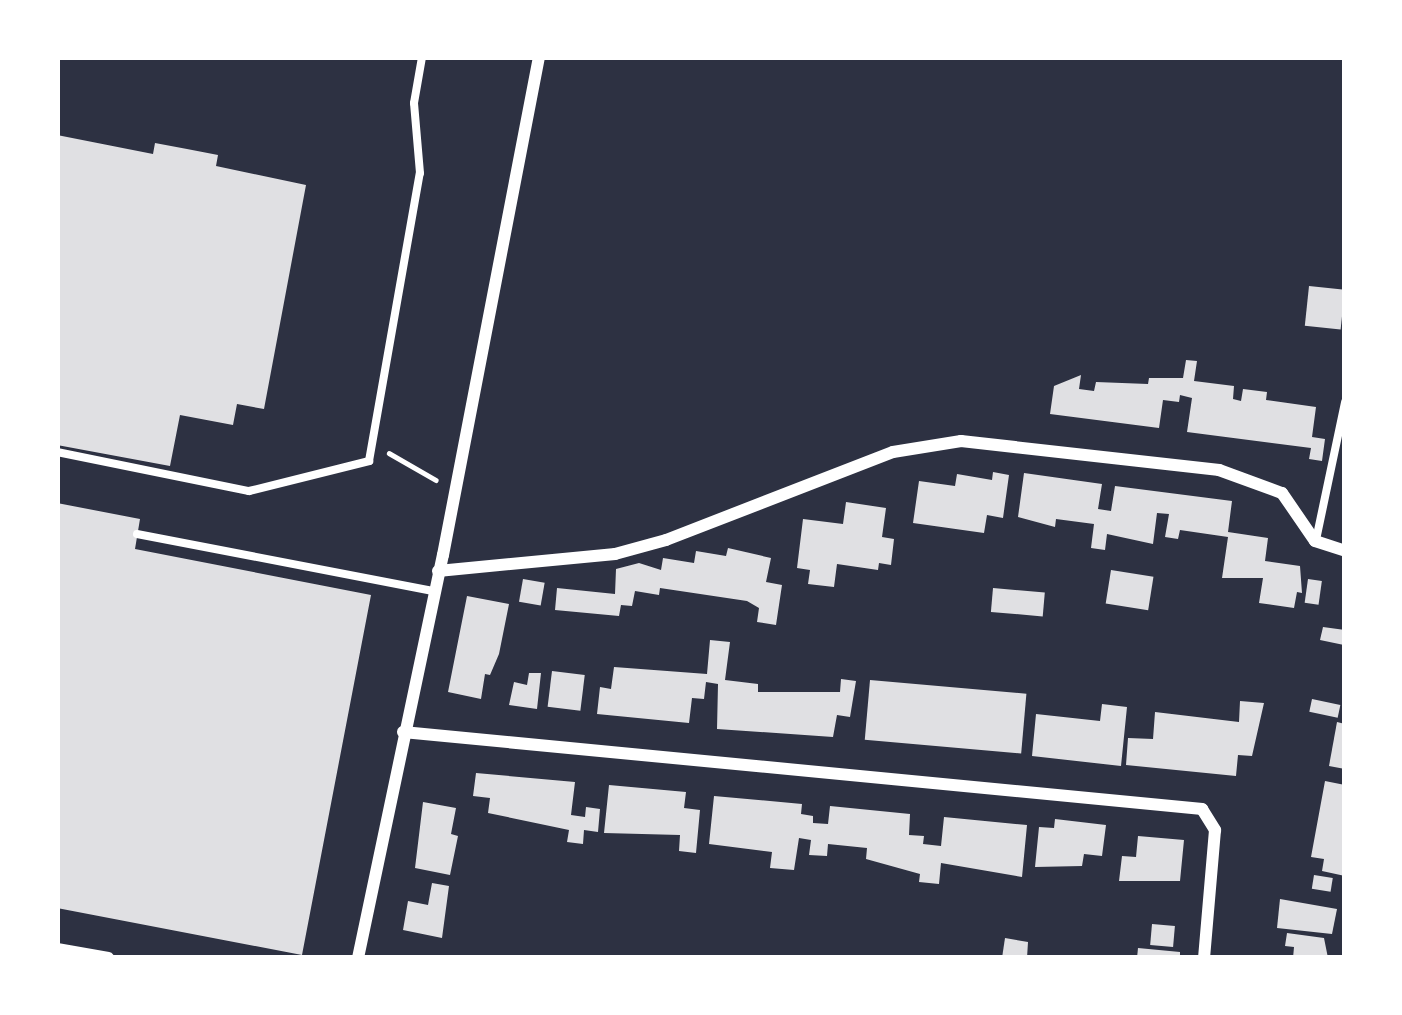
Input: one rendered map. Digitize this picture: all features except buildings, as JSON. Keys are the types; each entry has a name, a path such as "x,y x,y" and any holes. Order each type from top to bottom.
{"street":[{"path":"358,958 456,491 538,57"},
{"path":"438,571 615,554 666,540 893,452 961,441 1219,470 1282,493 1316,542 1345,551"},
{"path":"403,732 1202,809 1215,830 1204,958"},
{"path":"57,949 108,958"}],"lane":[{"path":"57,452 249,491 369,461 419,172 414,103 422,57"},
{"path":"1316,542 1345,402"},
{"path":"137,535 432,591"}],"path":[{"path":"374,444 456,491"}]}
